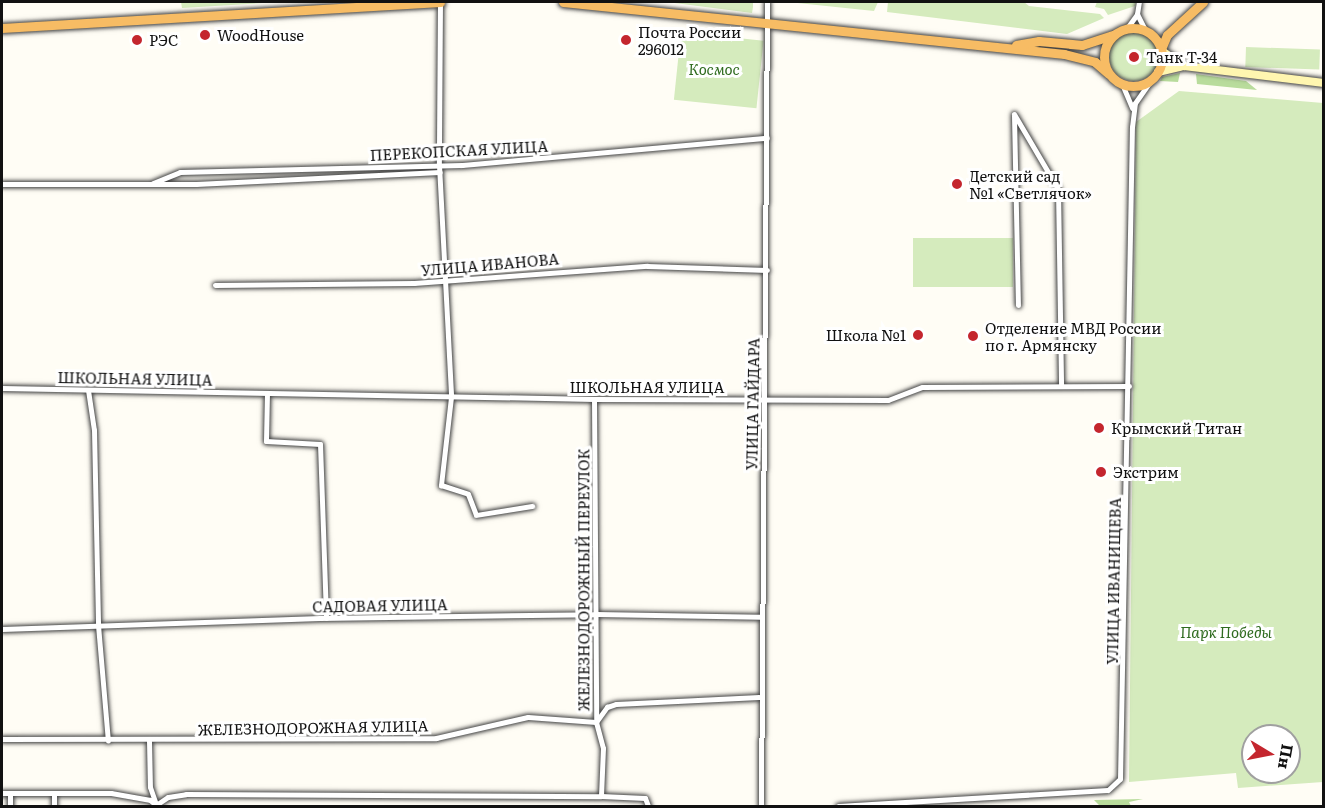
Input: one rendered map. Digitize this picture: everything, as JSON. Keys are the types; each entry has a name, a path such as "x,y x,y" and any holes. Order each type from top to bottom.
{"highway":[{"path":"2,27 440,2"},
{"path":"563,2 1081,56 1122,84 1138,86 1155,75 1164,39 1176,24 1203,2"},
{"path":"1001,46 1039,41 1082,45 1127,28 1147,31 1176,24"},
{"path":"1147,31 1162,50"},
{"path":"1109,74 1104,53 1113,35"}],"main road":[{"path":"1162,50 1184,66"},
{"path":"1155,75 1184,66 1323,83"}],"street":[{"path":"440,2 439,165 451,397 441,484 468,494 476,515 532,506"},
{"name":"УЛИЦА ГАЙДАРА","path":"761,807 759,698 767,270 769,23 767,2"},
{"path":"1127,28 1137,14 1139,2"},
{"path":"1137,14 1147,31"},
{"name":"УЛИЦА ИВАНИЩЕВА","path":"838,807 1108,790 1120,778 1133,115 1135,103 1155,75"},
{"name":"УЛИЦА ИВАНИЩЕВА","path":"1122,84 1130,97 1133,115"},
{"path":"1018,305 1014,114 1058,189 1061,386"},
{"name":"ПЕРЕКОПСКАЯ УЛИЦА","path":"153,183 180,172 439,165 768,138"},
{"name":"ПЕРЕКОПСКАЯ УЛИЦА","path":"2,184 196,184 440,172"},
{"name":"УЛИЦА ИВАНОВА","path":"215,285 414,283 446,278 647,266 767,270"},
{"name":"ШКОЛЬНАЯ УЛИЦА","path":"2,388 594,399 888,400 922,387 1129,386"},
{"path":"88,390 94,430 98,625 108,741"},
{"path":"267,393 266,441 320,444 326,618"},
{"name":"ЖЕЛЕЗНОДОРОЖНЫЙ ПЕРЕУЛОК","path":"594,399 596,722 603,748 601,796"},
{"name":"САДОВАЯ УЛИЦА","path":"2,629 326,618 596,614 760,617"},
{"path":"596,722 607,707 616,704 759,698"},
{"name":"ЖЕЛЕЗНОДОРОЖНАЯ УЛИЦА","path":"2,739 149,741 436,738 528,717 596,722"},
{"path":"149,741 150,788 157,806"},
{"path":"54,793 54,807"},
{"path":"2,794 111,793 150,800 157,806"},
{"path":"10,794 10,807"},
{"path":"157,806 168,797 186,794 601,796 645,798 648,807"}],"green space":[{"path":"181,2 279,2 182,8"},
{"path":"667,2 753,2 753,7 752,13"},
{"path":"788,2 878,2 874,11"},
{"path":"888,2 1024,2 1029,6 1100,14 1104,18 1067,34 887,12"},
{"path":"1097,2 1136,2 1135,6 1108,15 1104,9 1095,7"},
{"path":"1134,31 1148,35 1155,42 1159,56 1155,70 1148,77 1134,81 1120,77 1113,70 1109,56 1113,42 1120,35"},
{"name":"Космос","path":"681,32 764,41 756,108 674,100"},
{"path":"1246,47 1320,50 1319,70 1245,67"},
{"path":"1180,73 1178,82 1160,81 1162,77"},
{"path":"1196,74 1246,81 1257,90 1197,84"},
{"name":"Парк Победы","path":"1179,91 1323,103 1323,782 1301,784 1301,724 1241,724 1241,784 1295,784 1238,788 1236,773 1129,782 1136,122"},
{"path":"913,238 1013,238 1013,287 913,287"},
{"path":"1143,799 1129,802 1131,806 1100,806 1094,800"}],"place":[{"name":"WoodHouse","path":"205,35"},
{"name":"РЭС","path":"137,40"},
{"name":"Почта России 296012","path":"626,40"},
{"name":"Танк Т-34","path":"1134,57"},
{"name":"Детский сад №1 «Светлячок»","path":"957,184"},
{"name":"Школа №1","path":"918,335"},
{"name":"Отделение МВД России по г. Армянску","path":"973,336"},
{"name":"Крымский Титан","path":"1099,428"},
{"name":"Экстрим","path":"1101,472"}]}
